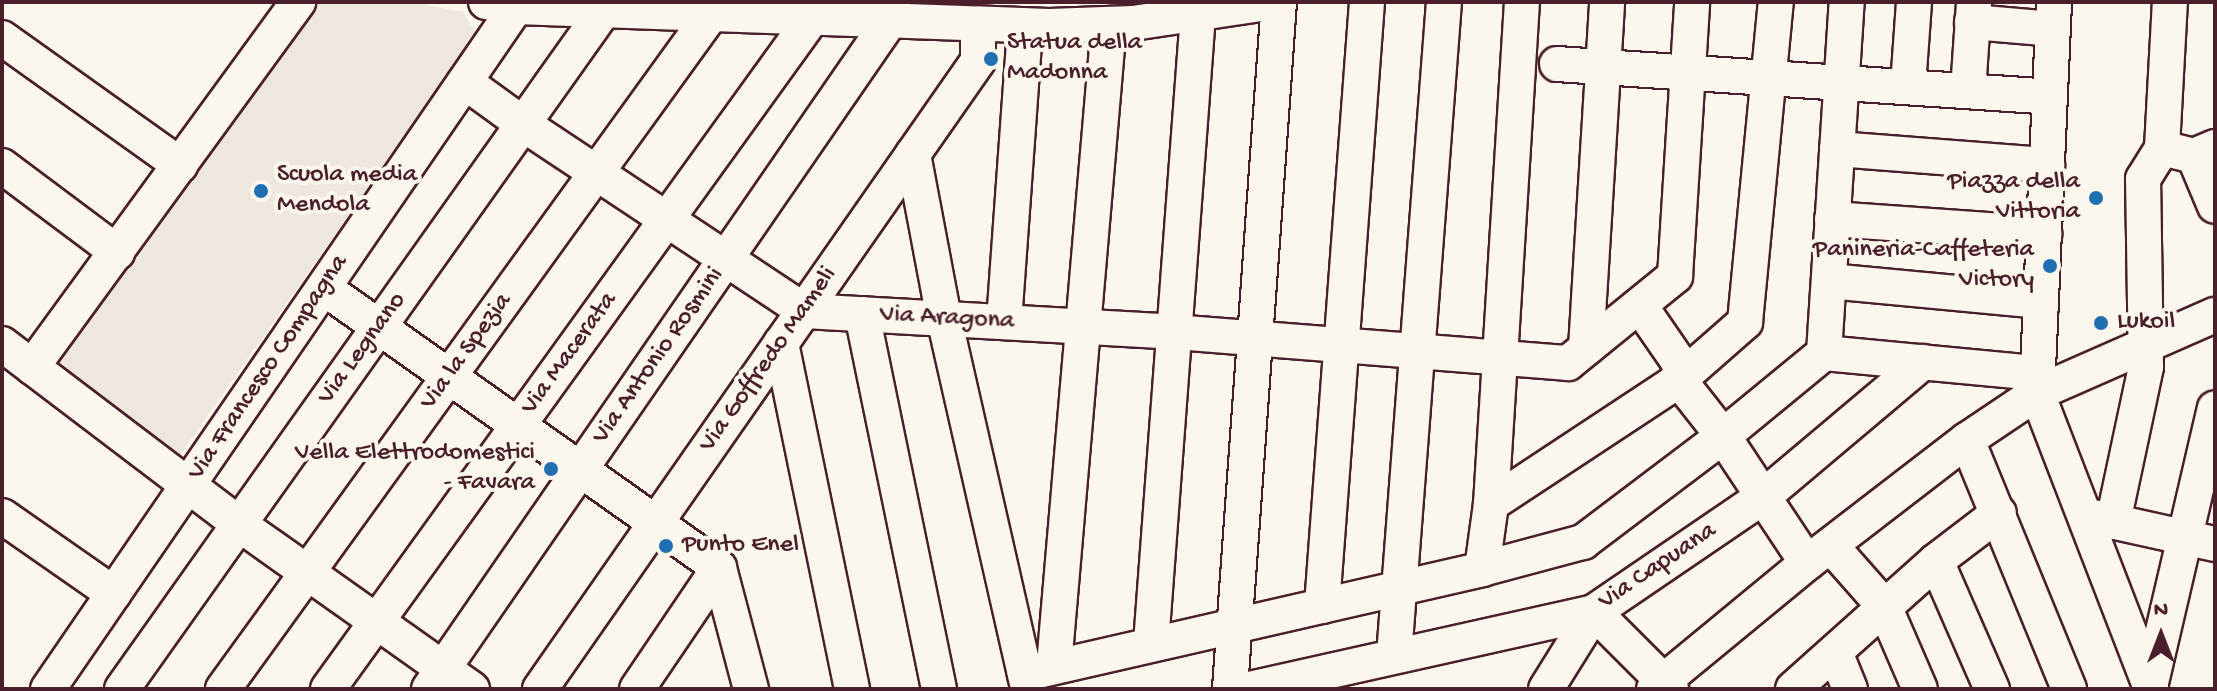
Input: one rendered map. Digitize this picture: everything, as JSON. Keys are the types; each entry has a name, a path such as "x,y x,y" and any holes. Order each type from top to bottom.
{"street":[{"path":"32,367 298,2"},
{"path":"501,4 812,18 888,12 1040,18 1124,17 1277,2 1230,689"},
{"path":"1322,606 1367,2"},
{"path":"1394,656 1444,2"},
{"path":"1482,569 1491,504 1522,2"},
{"path":"1586,348 1607,2"},
{"name":"Via Aragona","path":"804,311 1174,332 1568,363 1675,276 1692,2"},
{"path":"1491,504 1679,380 1745,322 1764,98 1771,76 1776,2"},
{"path":"1824,353 1847,2"},
{"path":"1908,86 1914,2"},
{"path":"2170,2 2190,150 2215,206"},
{"name":"Via Francesco Compagna","path":"48,689 465,82 501,4"},
{"name":"Via Legnano","path":"122,689 604,10"},
{"path":"1151,644 1174,332 1210,10"},
{"name":"Via Antonio Rosmini","path":"436,679 726,258 888,12"},
{"path":"1968,91 1973,12 2054,15 2037,383 2097,518 2150,688"},
{"name":"Via la Spezia","path":"223,689 711,14"},
{"name":"Via Goffredo Mameli","path":"540,689 978,61 968,17"},
{"path":"1036,676 1124,17"},
{"name":"Via Macerata","path":"328,689 812,18"},
{"path":"1004,322 1040,18"},
{"path":"2,38 180,165"},
{"path":"1557,64 2050,97"},
{"path":"465,82 804,311"},
{"path":"1837,149 2047,165"},
{"path":"2097,518 2146,367 2143,179 2190,150"},
{"path":"913,154 944,318 1036,676"},
{"path":"2,166 117,252"},
{"path":"1832,219 2044,234"},
{"path":"1829,281 2041,301"},
{"path":"324,288 719,568 751,689"},
{"path":"1640,306 1680,364 1679,380 1764,496 1819,554 1884,606 1920,689"},
{"path":"862,314 939,689"},
{"path":"1546,689 1594,612 1662,686 1819,554 2037,383 2145,346 2215,315"},
{"path":"781,343 852,689"},
{"path":"2,344 238,523 377,622 436,679 472,689"},
{"path":"1036,676 1151,644 1482,569 1583,542 1723,436 1824,353 1923,362 2037,383"},
{"name":"Via Capuana","path":"1250,689 1594,612 1764,496 1923,362"},
{"path":"2150,688 2199,541 2215,408"},
{"path":"1967,440 2069,689"},
{"path":"1793,689 1936,561 1999,513"},
{"path":"2,516 114,594"},
{"path":"2097,518 2199,541"},
{"path":"1936,561 1992,689"},
{"path":"637,689 719,568"},
{"path":"1835,652 1850,689"}],"shaded area":[{"path":"311,2 412,2 463,12 476,34 175,462 52,361"}],"place":[{"name":"Statua della Madonna","path":"991,59"},
{"name":"Scuola media Mendola","path":"261,191"},
{"name":"Piazza della Vittoria","path":"2096,198"},
{"name":"Panineria-Caffeteria Victory","path":"2050,266"},
{"name":"Lukoil","path":"2101,323"},
{"name":"Vella Elettrodomestici - Favara","path":"551,469"},
{"name":"Punto Enel","path":"666,546"}]}
